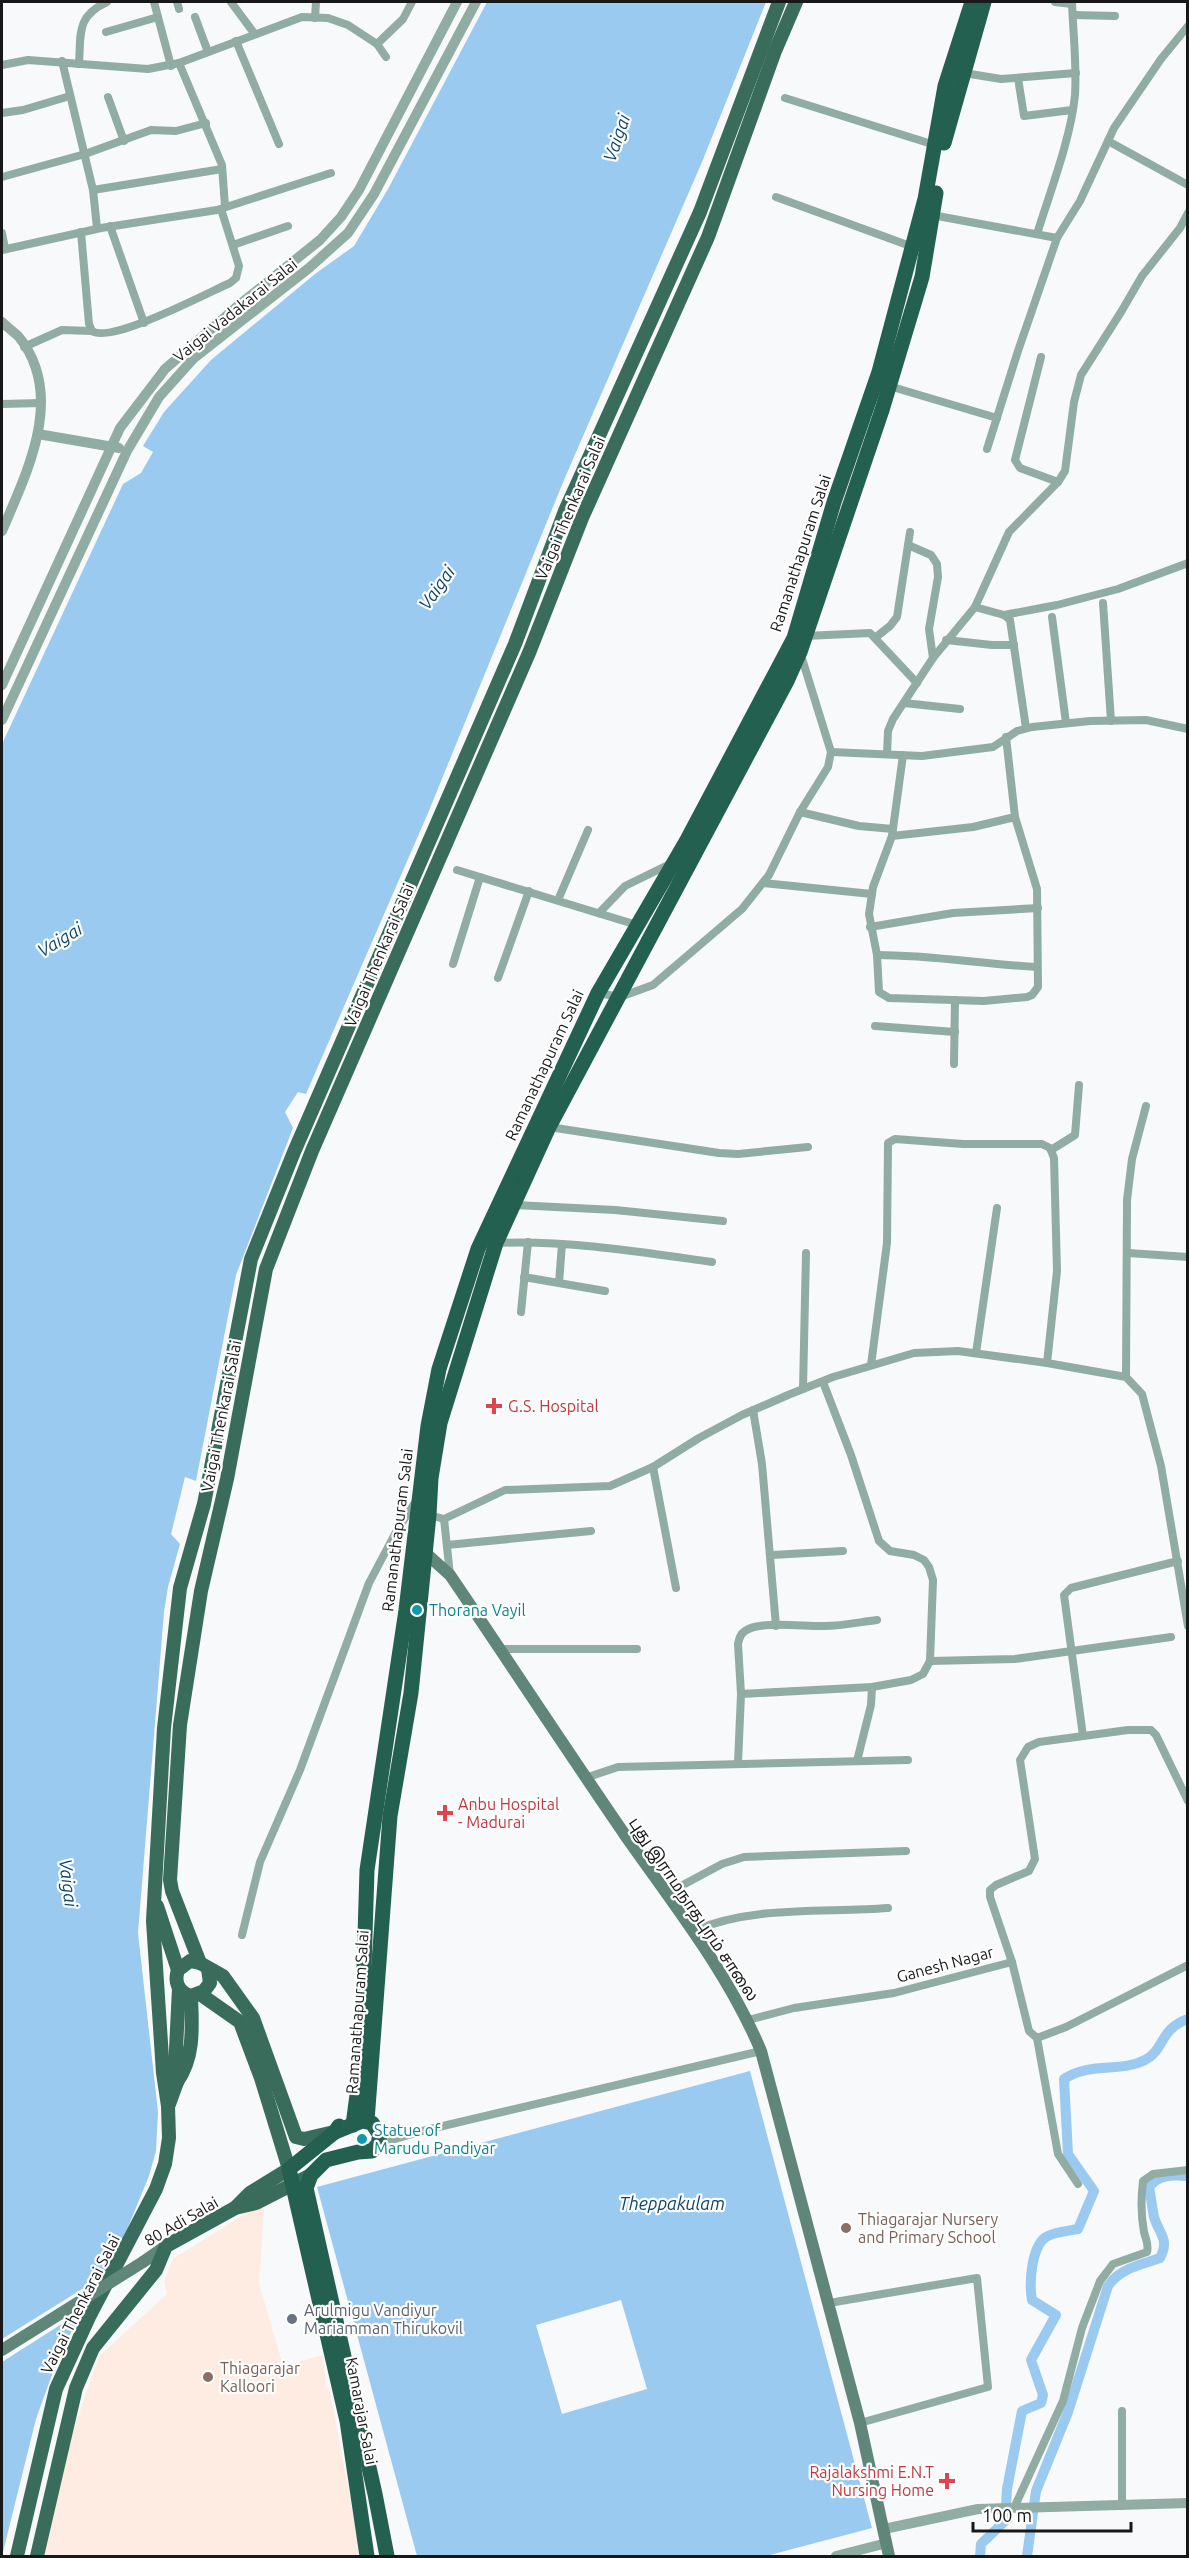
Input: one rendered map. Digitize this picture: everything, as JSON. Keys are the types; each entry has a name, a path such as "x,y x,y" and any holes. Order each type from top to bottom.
{"highway":[{"name":"Ramanathapuram Salai","path":"360,2123 390,1816 411,1693 420,1548 420,1495 428,1426 439,1369 478,1249 598,993 674,862 794,638 834,502 879,372 925,199 945,86 972,2"},
{"name":"Ramanathapuram Salai","path":"291,2176 335,2132 356,2100 361,2065 367,1870 420,1548 437,1517 431,1478 440,1423 496,1243 549,1127 591,1046 620,997 800,652 889,386 922,277 943,147 984,2"},
{"path":"356,2100 360,2123"},
{"path":"311,2175 326,2160 358,2152 367,2153 378,2144 378,2130 360,2123 335,2132"},
{"name":"Kamarajar Salai","path":"311,2175 306,2188 387,2556"},
{"name":"Kamarajar Salai","path":"291,2176 347,2421 367,2556"}],"main road":[{"name":"Vaigai Thenkarai Salai","path":"17,2556 56,2389 88,2317 156,2189 165,2164 169,2138 168,2106 163,2073 153,1921 164,1728 180,1588 204,1504 251,1259 299,1142 515,644 564,511 700,212 779,2"},
{"name":"Vaigai Thenkarai Salai","path":"204,1966 172,1891 170,1880 180,1725 201,1591 227,1479 266,1269 312,1150 529,653 582,518 708,237 775,51 796,2"},
{"name":"புது இராமநாதபுரம் சாலை","path":"420,1548 450,1575 585,1778 693,1931 732,1990 748,2020 761,2051 829,2303 860,2423 889,2556"},
{"name":"Vaigai Thenkarai Salai","path":"155,1899 178,1970"},
{"path":"291,2176 261,2078 240,2022 190,1992 176,1979 178,1970 190,1961 214,1970 223,1976 253,2018 296,2137 304,2139 335,2132"},
{"path":"190,1992 210,1983 204,1966"},
{"name":"Vaigai Thenkarai Salai","path":"168,2106 191,2049 190,1992"},
{"name":"80 Adi Salai","path":"2,2350 166,2246 235,2208 256,2203 291,2176 311,2175"},
{"name":"Vaigai Thenkarai Salai","path":"37,2556 76,2388 93,2348 156,2270 166,2246"}],"street":[{"path":"79,63 81,27 85,16 93,8 106,2"},
{"path":"24,347 62,330 92,331 102,334 144,323 230,283 236,278 239,266 223,208 222,170 206,123 175,64 154,2"},
{"path":"231,2 254,33"},
{"path":"315,18 316,2"},
{"path":"377,44 403,19 412,2"},
{"name":"Vaigai Vadakarai Salai","path":"2,685 120,428 165,369 239,305 320,240 341,217 364,180 457,2"},
{"name":"Vaigai Vadakarai Salai","path":"2,720 128,450 159,397 195,358 309,268 348,233 374,194 477,2"},
{"path":"1037,234 1072,110 1076,73 1072,3 1055,2"},
{"path":"1073,15 1115,16"},
{"path":"106,32 158,17"},
{"path":"195,17 207,52"},
{"path":"2,65 28,60 148,69 175,64 302,17 328,18 348,25 377,44 386,57"},
{"path":"987,449 1057,238 1080,201 1114,128 1161,59 1188,26"},
{"path":"236,41 279,144"},
{"path":"62,62 93,190 97,228"},
{"path":"964,73 1000,79 1076,73"},
{"path":"1018,78 1023,115 1072,110"},
{"path":"2,113 23,110 70,96"},
{"path":"108,97 124,141"},
{"path":"785,98 935,146"},
{"path":"2,177 85,154 150,130 176,131 206,123"},
{"path":"1108,141 1188,184"},
{"path":"93,190 222,170"},
{"path":"2,234 3,249 97,228 223,208 331,173"},
{"path":"776,197 913,247"},
{"path":"887,754 888,732 933,658 975,607 1009,532 1058,482 1065,471 1074,402 1081,375 1142,276 1180,228 1188,213"},
{"path":"932,215 1057,238"},
{"path":"110,226 144,323"},
{"path":"233,245 288,226"},
{"path":"81,232 89,324 92,331"},
{"path":"2,322 19,338 35,367 42,420 27,472 2,531"},
{"path":"1041,357 1015,460 1020,468 1058,482"},
{"path":"889,386 997,418"},
{"path":"2,404 41,403"},
{"path":"38,434 128,450"},
{"path":"876,637 897,617 910,532"},
{"path":"908,545 931,555 936,564 938,577 929,629 933,658"},
{"path":"1004,615 1057,605 1118,589 1188,563"},
{"path":"1103,603 1111,720"},
{"path":"975,607 1004,615 1010,620 1026,728"},
{"path":"1053,616 1066,723"},
{"path":"805,636 864,632 876,637 917,683"},
{"path":"946,640 1014,645"},
{"path":"598,993 620,997 653,985 742,909 769,875 801,812 828,767 831,752 800,652"},
{"path":"904,703 960,708"},
{"path":"831,752 922,756 987,748 1026,728 1111,720 1146,720 1188,729"},
{"path":"903,755 892,833 872,894 869,914 877,954 877,987 882,996 889,998 984,1001 1032,995 1038,987 1036,879 1015,817 1006,737"},
{"path":"801,812 892,833 973,827 1015,817"},
{"path":"558,900 588,830"},
{"path":"599,913 626,886 643,875 674,862"},
{"path":"457,870 637,925"},
{"path":"453,964 480,877"},
{"path":"763,883 872,894"},
{"path":"498,978 529,891"},
{"path":"870,927 953,913 1038,908"},
{"path":"877,954 915,955 983,964 1037,967"},
{"path":"954,1064 955,1000"},
{"path":"875,1026 955,1032"},
{"path":"1051,1150 1075,1136 1079,1085"},
{"path":"1126,1377 1128,1200 1132,1159 1146,1106"},
{"path":"549,1127 719,1153 738,1154 808,1147"},
{"path":"871,1365 887,1243 889,1141 903,1139 963,1144 1042,1144 1051,1150 1054,1158 1057,1271 1047,1363"},
{"path":"515,1205 592,1208 723,1221"},
{"path":"976,1353 997,1208"},
{"path":"521,1312 528,1242"},
{"path":"496,1243 562,1244 712,1262"},
{"path":"559,1283 562,1244"},
{"path":"803,1389 806,1253"},
{"path":"1128,1253 1188,1257"},
{"path":"524,1277 605,1291"},
{"path":"450,1575 447,1545 437,1517 506,1490 610,1486 653,1467 699,1438 753,1410 803,1389 871,1365 914,1353 958,1351 1126,1377 1142,1394 1161,1466 1188,1626"},
{"path":"741,1694 872,1688 911,1680 923,1674 930,1661 933,1580 929,1568 924,1560 915,1555 890,1551 879,1541 851,1455 823,1382"},
{"path":"753,1410 762,1464 772,1555 776,1626"},
{"path":"653,1467 676,1588"},
{"path":"242,1935 260,1862 300,1770 369,1583 396,1532 431,1478"},
{"path":"447,1545 591,1531"},
{"path":"772,1555 843,1551"},
{"path":"1083,1736 1064,1597 1071,1588 1178,1561"},
{"path":"738,1763 741,1694 740,1637 745,1631 776,1626 827,1626 877,1620"},
{"path":"930,1661 1015,1659 1171,1637"},
{"path":"500,1649 637,1649"},
{"path":"857,1761 871,1705 872,1688"},
{"path":"1012,1962 990,1897 990,1890 996,1885 1029,1871 1035,1858 1020,1760 1028,1747 1039,1742 1128,1730 1151,1730 1156,1735 1188,1801"},
{"path":"585,1778 618,1767 908,1760"},
{"path":"666,1894 722,1864 744,1857 906,1851"},
{"path":"693,1931 714,1922 741,1917 888,1908"},
{"name":"Ganesh Nagar","path":"748,2020 794,2008 894,1994 1012,1962 1029,2031 1037,2038 1058,2154 1078,2184"},
{"path":"1037,2038 1066,2027 1188,1965"},
{"path":"378,2144 426,2130 761,2051"},
{"path":"1009,2508 1063,2401 1082,2328 1100,2281 1113,2264 1147,2252 1148,2245 1144,2234 1143,2218 1143,2181 1153,2174 1188,2170"},
{"path":"829,2303 977,2278 987,2387 860,2423"},
{"path":"1122,2411 1122,2506"},
{"path":"884,2529 978,2509 1188,2503"},
{"path":"836,2556 887,2543"}],"shaded area":[{"name":"Thiagarajar Kalloori","path":"262,2206 264,2209 259,2283 283,2366 323,2355 326,2388 329,2387 361,2556 43,2556 71,2437 99,2356 167,2294 164,2282 173,2259 254,2208"}],"water":[{"name":"Vaigai","path":"487,2 766,2 702,162 564,480 428,813 306,1094 298,1092 285,1112 293,1128 236,1275 196,1481 185,1477 171,1534 180,1544 168,1587 164,1612 138,1933 158,2112 156,2151 149,2176 117,2254 61,2350 36,2419 2,2556 2,744 123,484 141,473 153,452 143,446 164,412 211,360 315,274 354,246 388,189"},
{"name":"Theppakulam","path":"750,2071 872,2528 766,2556 417,2556 317,2187","holes":["621,2300 647,2389 562,2414 536,2325"]}],"pier":[{"path":"111,2271 90,2306 2,2362 2,2339"}],"waterway":[{"path":"980,2556 981,2544 1005,2521 1007,2489 1022,2411 1041,2403 1043,2395 1031,2360 1056,2315 1032,2300 1031,2276 1034,2257 1046,2237 1078,2229 1094,2191 1068,2154 1064,2079 1085,2070 1126,2066 1145,2060 1156,2051 1172,2028 1188,2019"},
{"path":"1027,2556 1036,2491 1068,2412 1108,2286 1125,2271 1160,2258 1163,2251 1164,2241 1154,2217 1149,2187 1166,2176 1188,2176"}],"place":[{"name":"G.S. Hospital","path":"494,1406"},
{"name":"Thorana Vayil","path":"417,1610"},
{"name":"Anbu Hospital - Madurai","path":"445,1813"},
{"name":"Statue of Marudu Pandiyar","path":"362,2139"},
{"name":"Thiagarajar Nursery and Primary School","path":"846,2228"},
{"name":"Arulmigu Vandiyur Mariamman Thirukovil","path":"292,2319"},
{"name":"Thiagarajar Kalloori","path":"208,2377"},
{"name":"Rajalakshmi E.N.T Nursing Home","path":"947,2481"}]}
